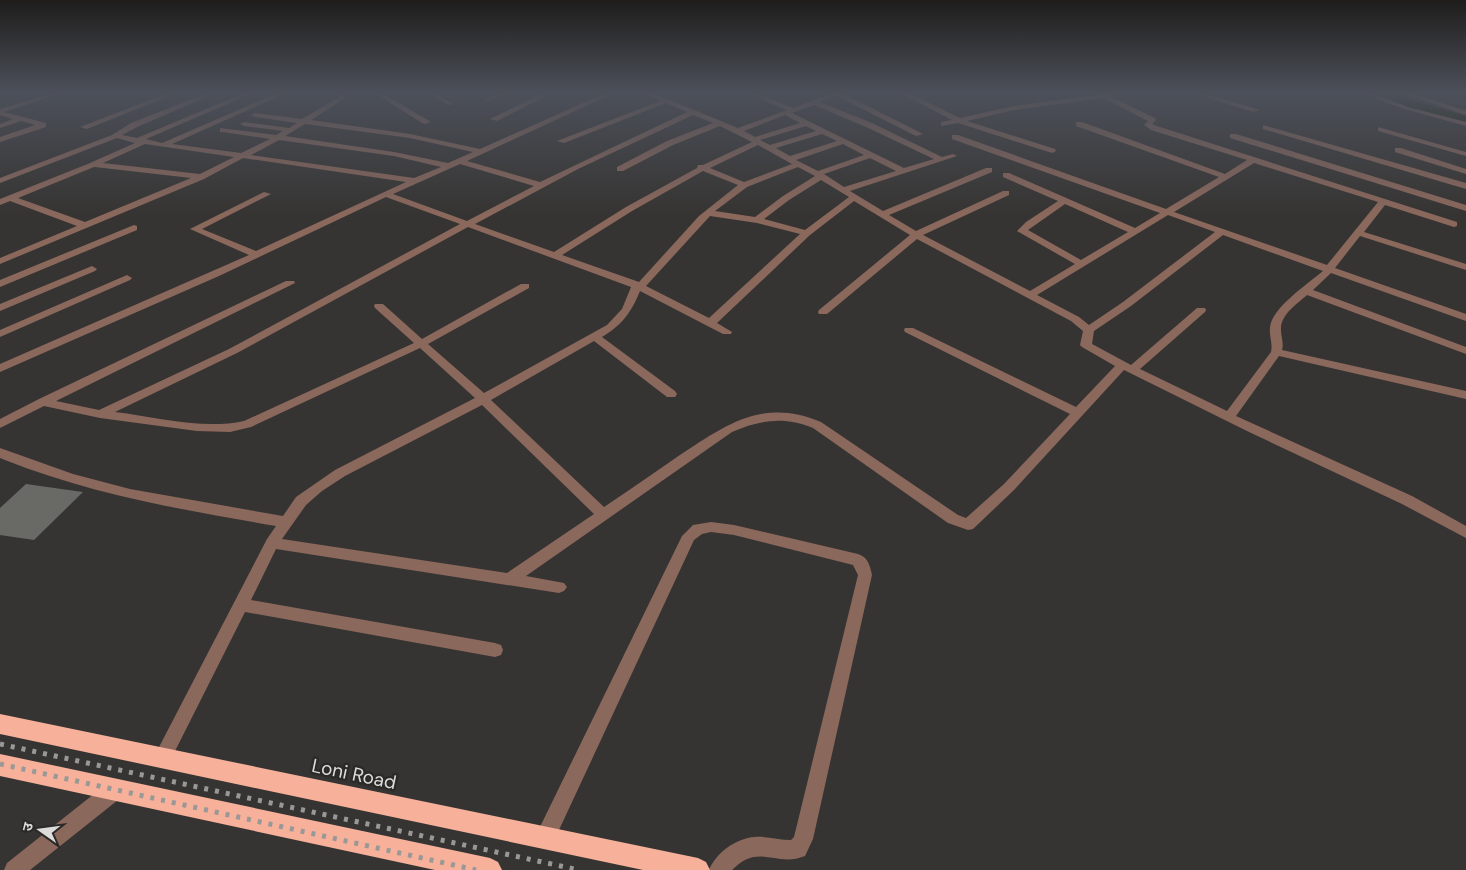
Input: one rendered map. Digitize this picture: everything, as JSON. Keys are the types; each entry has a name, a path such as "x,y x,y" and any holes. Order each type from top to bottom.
{"highway":[{"name":"Loni Road","path":"0,724 698,870"},
{"path":"0,765 490,870"}],"street":[{"path":"0,140 18,134"},
{"path":"0,181 119,134"},
{"path":"0,202 93,165 156,134"},
{"path":"163,146 191,134"},
{"path":"247,134 394,154 449,166"},
{"path":"0,261 201,177 284,134"},
{"path":"392,134 480,151"},
{"path":"0,368 257,254 516,134"},
{"path":"561,141 580,134"},
{"path":"100,414 233,350 540,184 644,134"},
{"path":"620,169 670,143 694,134"},
{"path":"741,134 819,175 916,234 1075,319 1089,330"},
{"path":"555,256 632,206 701,167 755,141 776,134"},
{"path":"769,148 814,134"},
{"path":"827,134 904,171"},
{"path":"887,134 940,159"},
{"path":"999,134 1052,151"},
{"path":"1106,134 1226,177"},
{"path":"1172,134 1383,202 1450,228 1466,210 1233,136"},
{"path":"1288,134 1466,186"},
{"path":"1396,134 1466,154"},
{"path":"115,136 163,146 415,181"},
{"path":"955,137 1466,318"},
{"path":"163,757 272,543 301,501 340,473 483,399 595,337 621,318 627,310 637,286 643,284 709,213 744,185 843,142"},
{"path":"1398,150 1466,172"},
{"path":"758,220 819,175 870,155"},
{"path":"843,190 953,156"},
{"path":"1030,295 1255,159"},
{"path":"460,161 540,184"},
{"path":"93,165 201,177"},
{"path":"701,167 744,185"},
{"path":"883,214 989,170"},
{"path":"1006,175 1134,231"},
{"path":"823,312 916,234 1006,193"},
{"path":"257,254 195,229 267,194"},
{"path":"386,194 637,286 727,332"},
{"path":"710,323 807,233 854,197"},
{"path":"10,198 86,226"},
{"path":"1064,201 1029,224 1022,231 1026,235 1082,264"},
{"path":"1229,417 1276,352 1278,345 1275,328 1280,314 1329,270 1383,202"},
{"path":"709,213 758,220 807,233"},
{"path":"0,284 134,228"},
{"path":"1221,232 1127,304 1089,330 1086,345 1127,368 1407,500 1466,534"},
{"path":"1359,232 1466,267"},
{"path":"0,308 92,269"},
{"path":"0,334 126,278"},
{"path":"0,424 290,282"},
{"path":"43,402 100,414 197,427 230,428 247,424 422,343 525,286"},
{"path":"1305,292 1466,351"},
{"path":"379,306 483,399 604,515"},
{"path":"510,579 728,429 755,418 780,414 794,416 816,425 953,519 968,525 1009,487 1077,412 1127,368 1201,310"},
{"path":"909,330 1077,412"},
{"path":"595,337 671,394"},
{"path":"1276,352 1466,395"},
{"path":"0,452 102,489 285,522"},
{"path":"545,838 689,536 698,529 711,527 734,530 858,560 863,566 865,575 803,839 798,849 788,852 761,846 750,846 739,850 719,870"},
{"path":"272,543 559,587"},
{"path":"241,605 495,650"},
{"path":"14,870 116,789"}],"building":[{"path":"26,484 83,492 34,540 0,535 0,508"}],"railway":[{"path":"0,744 579,870"},
{"path":"0,764 476,870"}]}
